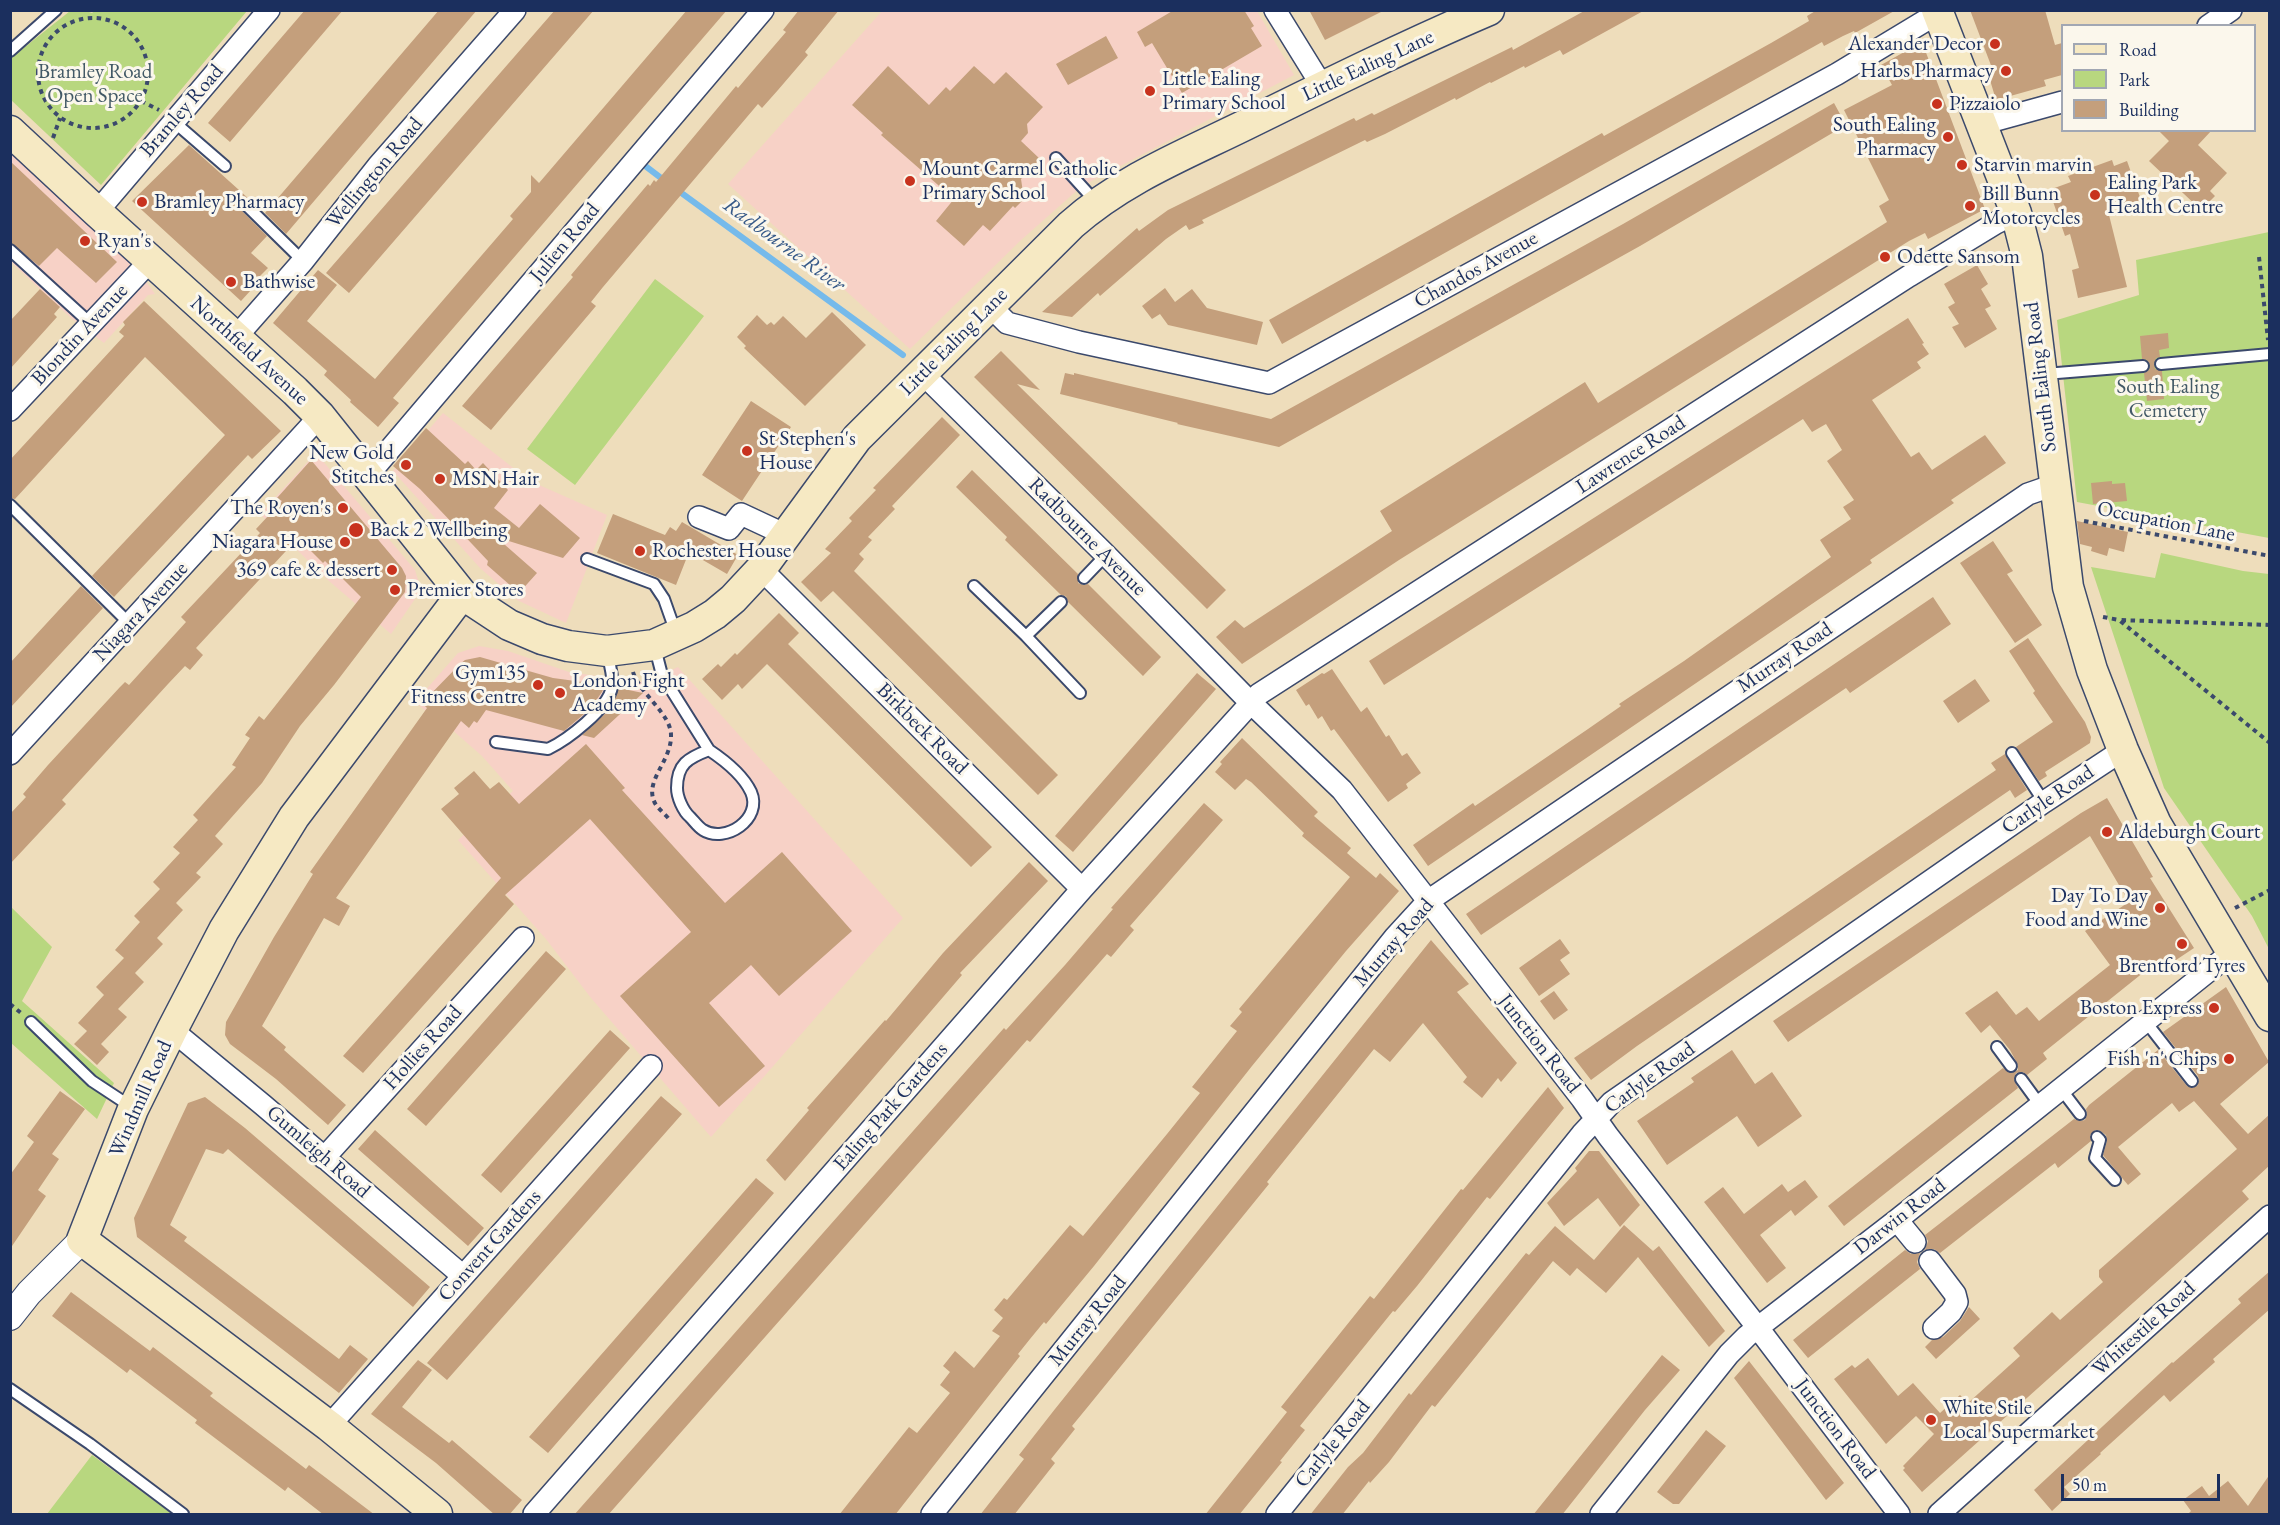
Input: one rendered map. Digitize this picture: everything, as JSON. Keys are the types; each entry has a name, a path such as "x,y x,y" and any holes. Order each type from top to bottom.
{"main road":[{"name":"Little Ealing Lane","path":"462,594 509,625 542,639 568,646 607,651 666,640 715,614 733,599 761,569 857,438 1096,202 1141,176 1322,86 1490,10"},
{"name":"South Ealing Road","path":"1938,12 2016,213 2027,256 2057,516 2068,587 2092,670 2123,750 2156,824 2270,1016"},
{"name":"Northfield Avenue","path":"10,131 150,261 296,390 320,416 462,594"},
{"name":"Windmill Road","path":"82,1240 133,1109 224,930 294,817 462,594"},
{"path":"82,1240 329,1426 437,1515"}],"street":[{"name":"Bramley Road","path":"97,212 269,10"},
{"name":"Wellington Road","path":"236,338 303,261 378,166 515,10"},
{"name":"Julien Road","path":"368,475 763,10"},
{"path":"1275,10 1322,86"},
{"path":"2211,24 2231,10"},
{"name":"Chandos Avenue","path":"990,306 1007,323 1079,342 1269,382 1837,74 1938,12"},
{"path":"1982,124 2061,102"},
{"name":"Lawrence Road","path":"1250,702 1266,689 1909,276 2016,213"},
{"name":"Blondin Avenue","path":"10,410 150,261"},
{"name":"Radbourne Avenue","path":"922,374 1106,555 1250,702"},
{"name":"Niagara Avenue","path":"10,754 320,416"},
{"name":"Murray Road","path":"932,1515 1395,937 1428,900 2028,494 2054,485"},
{"path":"699,517 729,529 741,514 786,535"},
{"name":"Birkbeck Road","path":"761,569 1082,889"},
{"name":"Ealing Park Gardens","path":"534,1515 1082,889 1250,702"},
{"name":"Junction Road","path":"1250,702 1342,790 1758,1328 1899,1515"},
{"name":"Carlyle Road","path":"1276,1515 1595,1118 1612,1102 2044,802 2123,750"},
{"name":"Hollies Road","path":"324,1158 523,938"},
{"name":"Darwin Road","path":"1601,1515 1729,1354 1758,1328 2232,953"},
{"name":"Gumleigh Road","path":"172,1030 463,1276"},
{"name":"Convent Gardens","path":"329,1426 651,1066"},
{"name":"Whitestile Road","path":"1939,1515 2270,1216"},
{"path":"1897,1220 1915,1242"},
{"path":"10,1317 28,1293 82,1240"},
{"path":"1930,1261 1955,1293 1957,1302 1952,1312 1934,1328"}],"lane":[{"path":"10,51 57,10"},
{"path":"173,121 225,166"},
{"path":"1056,158 1096,202"},
{"path":"247,206 303,261"},
{"path":"10,250 90,323"},
{"path":"2161,364 2270,352"},
{"path":"2041,374 2143,366"},
{"path":"10,505 130,624"},
{"path":"1084,578 1106,555"},
{"path":"587,559 654,584 664,599 666,640 662,675 709,750 734,770 751,793 753,808 747,822 726,834 704,831 686,813 677,793 677,774 690,757 709,750"},
{"path":"974,586 1080,693"},
{"path":"1026,636 1061,602"},
{"path":"496,742 548,749 590,718 606,701 611,690 607,651"},
{"path":"2012,753 2044,802"},
{"path":"31,1022 92,1081 133,1109"},
{"path":"2146,1022 2192,1081"},
{"path":"1997,1047 2011,1066"},
{"path":"2021,1079 2040,1105"},
{"path":"2061,1089 2080,1114"},
{"path":"2097,1137 2100,1140 2095,1158 2115,1180"},
{"path":"10,1389 90,1444 183,1515"}],"path":[{"path":"87,18 90,10"},
{"path":"87,18 110,20 128,30 140,42 147,60 149,74 141,101 128,116 112,125 93,128 83,128 60,118 43,98 38,80 39,58 50,38 69,23 87,18"},
{"path":"2259,257 2270,352"},
{"name":"Occupation Lane","path":"2057,516 2270,556"},
{"path":"2270,625 2120,620 2270,743"},
{"path":"633,671 636,683 666,720 671,733 670,748 665,761 652,782 654,801 675,825"},
{"path":"2213,920 2270,890"}],"shaded area":[{"name":"Mount Carmel Catholic Primary School","path":"882,11 1257,11 1294,75 1082,186 1020,241 910,349 728,184"},
{"path":"10,132 96,213 155,294 148,295 104,343 71,318 11,262"},
{"path":"443,413 530,481 607,515 566,623 517,600 480,568 393,471"},
{"name":"Niagara House","path":"316,453 415,570 419,583 417,596 391,634 329,581 260,514"},
{"path":"479,646 508,651 569,672 604,677 624,685 653,679 678,667 903,918 711,1137 591,998 546,939 458,840 513,791 482,756 415,702 458,653"}],"green space":[{"name":"Bramley Road Open Space","path":"95,10 247,11 101,185 10,99 11,58 70,11 92,13"},
{"name":"South Ealing Cemetery","path":"2269,232 2269,538 2077,502 2057,320 2139,295 2136,260"},
{"path":"655,279 704,316 575,485 527,449"},
{"path":"2161,553 2243,571 2269,574 2269,949 2252,916 2164,788 2091,567 2155,578"},
{"path":"10,906 52,947 22,1001 114,1083 97,1119 11,1043"},
{"path":"92,1455 172,1514 47,1514"}],"building":[{"path":"305,10 343,10 230,142 208,123"},
{"path":"439,10 477,10 286,234 265,213"},
{"path":"555,10 594,10 349,293 326,273"},
{"path":"687,10 727,10 393,398 399,403 378,427 324,375 327,371 273,323 318,270 337,285 307,321 375,379 513,219 510,216 531,192 531,175 539,183"},
{"path":"799,10 839,10 805,52 808,55 762,108 758,104 603,287 591,302 596,306 491,430 462,406 573,277 571,275 648,184 650,186 654,180 656,182 736,86 738,88 786,32 783,30"},
{"path":"1174,10 1244,10 1262,46 1182,93 1152,43 1145,47 1137,32"},
{"path":"1309,10 1385,10 1325,40"},
{"path":"1586,10 1645,10 1563,55 1560,50 1525,68 1524,66 1385,134 1367,142 1365,140 1202,220 1204,223 1189,230 1186,225 1166,239 1100,296 1098,293 1072,317 1042,312 1137,228 1139,231 1168,210 1354,118 1356,121 1372,113 1374,115 1512,47 1513,50"},
{"path":"1817,10 1896,10 1855,33 1854,31 1824,46 1822,42 1282,344 1269,320 1602,133 1604,136 1771,43 1809,21 1807,16"},
{"path":"1970,10 2045,10 2055,45 2061,43 2061,75 2044,80 2046,86 1996,100 1987,70 1992,68"},
{"path":"1106,36 1118,58 1068,85 1056,64"},
{"path":"1922,42 1985,209 1928,239 1925,233 1909,241 1399,560 1242,664 1216,637 1235,620 1244,628 1392,531 1380,511 1585,382 1598,403 1887,222 1879,206 1889,200 1844,110 1892,85 1881,65"},
{"path":"888,66 929,105 946,87 950,91 974,66 994,84 1006,72 1043,107 1027,124 1028,133 1021,141 1040,159 1021,179 1024,199 1015,208 1013,206 990,231 983,225 964,246 936,221 954,199 881,135 883,133 852,105"},
{"path":"1834,103 1846,125 1640,246 1279,447 1060,394 1065,373 1074,375 1074,373 1271,419 1623,224"},
{"path":"2160,132 2210,132 2198,145 2227,173 2210,191 2215,196 2201,210 2149,161 2169,141"},
{"path":"189,145 249,199 241,201 240,209 267,236 251,253 268,268 241,301 132,201"},
{"path":"2112,160 2114,166 2127,161 2141,200 2108,211 2127,287 2078,298 2072,270 2079,268 2070,234 2065,236 2049,190 2071,182 2068,176"},
{"path":"10,161 117,262 96,283 57,248 39,266 10,243"},
{"path":"1977,265 1988,284 1981,289 1991,306 1985,309 1997,329 1965,348 1952,327 1959,324 1948,307 1955,303 1944,284"},
{"path":"1165,288 1175,302 1192,289 1207,308 1263,322 1257,345 1168,325 1160,314 1152,319 1142,306"},
{"path":"40,289 60,307 54,314 57,317 10,369 10,321"},
{"path":"144,301 281,431 252,459 248,455 114,597 92,576 225,435 145,357 15,499 10,498 10,460 124,336 119,332 125,325 123,322"},
{"path":"832,312 866,345 805,406 744,348 746,346 737,337 757,315 767,325 771,322 774,325 783,316 806,338"},
{"path":"1908,318 1929,354 1917,362 1921,368 1872,400 1911,457 1919,452 1932,470 1985,435 2006,463 1951,500 1954,503 1870,560 1872,563 1428,866 1413,845 1473,803 1475,806 1588,729 1621,706 1619,704 1831,557 1820,540 1851,519 1843,507 1854,500 1827,461 1842,450 1826,424 1812,432 1803,419 1384,685 1369,661"},
{"path":"2168,333 2169,348 2159,350 2160,357 2156,358 2154,364 2155,369 2162,371 2164,399 2147,401 2144,373 2149,370 2150,365 2147,360 2142,359 2140,336"},
{"path":"1001,351 1040,390 1017,384 1226,590 1207,609 974,377"},
{"name":"St Stephen's House","path":"751,401 791,427 742,501 702,475"},
{"path":"942,417 960,435 892,506 895,509 868,537 872,540 859,554 864,559 854,571 1058,775 1038,795 833,591 821,602 801,582 831,553 825,549 852,521 849,518 876,490 873,488"},
{"path":"426,428 465,464 468,461 476,470 483,463 508,490 494,508 519,528 540,504 580,538 563,558 496,537 537,573 519,593 487,565 488,561 420,489 393,466"},
{"path":"311,460 402,568 406,576 405,592 300,726 262,783 215,836 223,844 196,873 201,877 176,903 183,910 157,938 163,944 135,973 144,982 118,1009 127,1017 101,1044 109,1052 97,1065 74,1044 87,1031 78,1023 104,995 96,987 124,958 115,950 140,922 134,916 160,889 153,882 180,853 173,847 198,820 193,815 236,767 232,765 250,738 245,735 259,716 264,720 361,597 298,538 196,648 203,655 190,670 185,666 168,684 62,800 66,804 10,864 10,814 26,797 23,794 48,765 125,682 129,685 186,622 181,617 260,533 256,529 282,501 277,498"},
{"path":"972,470 1078,574 1078,583 1088,584 1161,657 1143,676 1068,602 1066,596 1061,595 1005,540 1007,537 956,487"},
{"path":"2112,481 2112,484 2125,483 2127,501 2093,504 2091,483"},
{"name":"Rochester House","path":"613,514 665,535 670,527 676,531 682,522 738,555 727,574 689,552 676,585 597,553"},
{"path":"2077,521 2128,532 2124,552 2109,548 2107,556 2091,551 2092,547 2080,544"},
{"path":"1993,541 2013,571 2007,574 2042,625 2015,643 1960,563"},
{"path":"81,586 103,608 10,708 10,663"},
{"path":"1933,597 1951,624 1850,693 1846,688 1481,935 1466,914"},
{"path":"779,613 799,633 788,644 992,847 971,867 767,664 742,689 738,684 722,700 702,679 718,664 721,667 735,653 737,655"},
{"path":"2028,638 2085,722 2091,737 2090,743 2045,772 2047,776 2039,781 2016,747 2053,722 2009,651"},
{"path":"480,657 553,678 605,685 590,709 564,731 486,710 477,723 474,721 469,728 461,721 336,898 350,906 339,926 324,918 262,1026 286,1047 284,1050 346,1105 328,1125 276,1079 230,1044 225,1035 226,1022 313,874 310,872 427,708 422,703 465,660"},
{"path":"1332,669 1361,712 1367,707 1386,737 1389,735 1402,756 1407,753 1421,773 1406,784 1408,788 1388,802 1334,729 1331,731 1322,716 1318,719 1309,704 1306,706 1296,690"},
{"path":"1197,673 1216,689 1073,852 1055,836"},
{"path":"1975,679 1990,701 1958,723 1943,701"},
{"path":"619,688 643,693 594,738 582,735 609,710"},
{"path":"1242,738 1318,812 1314,816 1351,848 1347,853 1376,878 1380,873 1399,891 1346,951 1252,1066 1094,1266 1046,1324 1044,1322 1030,1339 1018,1354 1020,1356 895,1515 839,1515 909,1427 917,1433 950,1393 940,1385 950,1372 943,1366 955,1351 974,1368 1000,1336 992,1331 1003,1318 994,1310 1004,1298 1007,1300 1070,1225 1083,1236 1200,1093 1192,1087 1237,1031 1230,1026 1242,1012 1239,1009 1350,877 1302,836 1304,833 1251,782 1246,779 1235,790 1215,772 1222,764 1220,762"},
{"path":"586,744 625,788 622,790 725,903 782,852 852,931 779,996 751,965 709,1003 765,1066 719,1107 620,996 691,932 590,819 505,895 514,904 363,1073 343,1056 501,878 441,809 459,794 454,788 474,771 490,789 499,782 519,804"},
{"path":"2005,754 2027,790 2015,798 2010,790 1591,1080 1574,1058 1996,770 1991,763"},
{"path":"2107,798 2153,877 2150,878 2194,948 2170,964 2167,959 2151,970 2149,968 2043,1053 2047,1059 2027,1075 2023,1072 2016,1073 2014,1080 2018,1088 1844,1226 1828,1206 2003,1068 2011,1073 2018,1070 2018,1065 2010,1050 1990,1025 1981,1033 1965,1013 1997,991 2016,1015 2027,1007 2039,1021 2110,965 2085,931 2129,902 2090,836 1788,1042 1773,1021 2081,813"},
{"path":"1204,803 1223,820 1130,926 1134,930 1111,957 1107,954 1030,1042 1027,1040 608,1515 574,1515 1004,1028 1006,1030 1065,965 1113,909 1111,908"},
{"path":"1029,862 1048,881 960,973 962,975 785,1181 766,1160 809,1110 807,1108 886,1021 943,953"},
{"path":"1560,939 1570,953 1560,960 1570,974 1539,996 1519,968"},
{"path":"1431,940 1469,984 1457,992 1517,1063 1501,1082 1498,1078 1482,1098 1463,1082 1467,1077 1423,1023 1390,1062 1374,1049 1267,1182 1269,1184 1072,1426 1075,1429 1051,1459 1055,1463 1014,1515 980,1515 1024,1459 1019,1455 1055,1409"},
{"path":"546,951 566,969 426,1126 407,1109"},
{"path":"2226,987 2269,1062 2220,1104 2248,1134 2270,1114 2270,1165 2242,1191 2249,1199 1922,1492 1903,1470 1905,1468 1903,1466 1934,1434 1916,1416 1886,1444 1834,1379 1852,1365 1855,1368 1868,1358 1898,1396 1913,1383 1940,1413 1960,1395 1968,1403 2020,1356 2013,1348 2052,1312 2060,1320 2103,1282 2099,1277 2099,1270 2237,1149 2194,1101 2179,1112 2172,1103 2118,1147 2141,1174 2128,1185 2103,1155 2107,1141 2106,1135 2095,1130 2090,1135 2091,1141 2058,1168 2055,1163 1940,1253 1934,1249 1925,1250 1928,1241 1925,1235 2074,1119 2085,1120 2086,1109 2089,1105 2158,1050 2187,1086 2192,1088 2197,1086 2198,1076 2163,1032"},
{"path":"1554,991 1568,1010 1554,1020 1540,1001"},
{"path":"610,1030 630,1048 501,1193 481,1175"},
{"path":"1732,1050 1755,1084 1772,1072 1802,1116 1758,1147 1737,1116 1667,1165 1637,1121 1694,1082 1691,1078"},
{"path":"1548,1087 1564,1108 1490,1199 1487,1197 1417,1286 1395,1312 1393,1311 1300,1426 1305,1430 1280,1461 1282,1462 1239,1515 1205,1515 1287,1412 1281,1407 1370,1296 1374,1299 1461,1189 1463,1190"},
{"path":"60,1091 85,1109 52,1154 59,1159 38,1190 46,1196 10,1249 10,1175 34,1142 27,1136"},
{"path":"661,1096 682,1114 447,1380 427,1363"},
{"path":"205,1097 245,1128 430,1287 413,1307 228,1149 223,1154 206,1149 170,1225 187,1237 184,1241 339,1359 350,1345 368,1359 339,1393 137,1237 134,1218 188,1103"},
{"path":"375,1130 484,1228 468,1246 358,1149"},
{"path":"1589,1151 1599,1151 1640,1205 1620,1227 1598,1198 1564,1226 1547,1203 1577,1171 1575,1168"},
{"path":"756,1178 774,1193 548,1453 529,1437"},
{"path":"1805,1180 1818,1197 1795,1216 1791,1210 1760,1235 1786,1268 1767,1283 1704,1202 1723,1187 1744,1214 1782,1184 1788,1192"},
{"path":"1624,1225 1653,1251 1659,1246 1725,1331 1709,1347 1638,1257 1606,1293 1577,1268 1570,1276 1553,1261 1435,1407 1432,1405 1389,1462 1370,1483 1369,1481 1342,1515 1310,1515 1526,1253 1529,1255 1555,1226 1594,1260"},
{"path":"1905,1250 1911,1254 1920,1253 1917,1262 1920,1269 1808,1358 1793,1340"},
{"path":"2270,1271 2270,1309 2213,1359 2215,1362 2170,1402 2164,1395 2100,1453 2064,1487 2070,1494 2052,1511 2034,1490 2172,1362 2241,1303 2238,1299"},
{"path":"71,1292 150,1351 153,1347 213,1393 210,1396 306,1469 309,1465 375,1515 324,1515 288,1487 285,1491 195,1423 197,1420 130,1369 127,1373 52,1316"},
{"path":"1969,1307 1980,1319 1936,1359 1925,1347 1932,1340 1943,1337 1960,1321"},
{"path":"1662,1355 1680,1370 1645,1410 1562,1515 1533,1515"},
{"path":"418,1360 432,1370 402,1407 449,1443 452,1440 522,1500 509,1515 495,1515 436,1463 371,1414"},
{"path":"1749,1361 1844,1483 1826,1500 1734,1378"},
{"path":"1706,1430 1726,1446 1679,1504 1673,1504 1657,1492"},
{"path":"2270,1474 2270,1515 2187,1515 2191,1511 2183,1500 2202,1486 2209,1496 2228,1481 2248,1506"}],"waterway":[{"name":"Radbourne River","path":"644,165 665,181"},
{"name":"Radbourne River","path":"676,189 903,355"}],"place":[{"name":"Alexander Decor","path":"1995,44"},
{"name":"Harbs Pharmacy","path":"2006,71"},
{"name":"Little Ealing Primary School","path":"1150,91"},
{"name":"Pizzaiolo","path":"1937,104"},
{"name":"South Ealing Pharmacy","path":"1948,137"},
{"name":"Starvin marvin","path":"1962,165"},
{"name":"Mount Carmel Catholic Primary School","path":"910,181"},
{"name":"Ealing Park Health Centre","path":"2095,195"},
{"name":"Bramley Pharmacy","path":"142,202"},
{"name":"Bill Bunn Motorcycles","path":"1970,206"},
{"name":"Ryan's","path":"85,241"},
{"name":"Odette Sansom","path":"1885,257"},
{"name":"Bathwise","path":"231,282"},
{"name":"St Stephen's House","path":"747,451"},
{"name":"New Gold Stitches","path":"406,465"},
{"name":"MSN Hair","path":"440,479"},
{"name":"The Royen's","path":"343,508"},
{"name":"Back 2 Wellbeing","path":"356,530"},
{"name":"Niagara House","path":"345,542"},
{"name":"Rochester House","path":"640,551"},
{"name":"369 cafe & dessert","path":"392,570"},
{"name":"Premier Stores","path":"395,590"},
{"name":"Gym135 Fitness Centre","path":"538,685"},
{"name":"London Fight Academy","path":"560,693"},
{"name":"Aldeburgh Court","path":"2107,832"},
{"name":"Day To Day Food and Wine","path":"2160,908"},
{"name":"Brentford Tyres","path":"2182,944"},
{"name":"Boston Express","path":"2214,1008"},
{"name":"Fish 'n' Chips","path":"2229,1059"},
{"name":"White Stile Local Supermarket","path":"1931,1420"}]}
